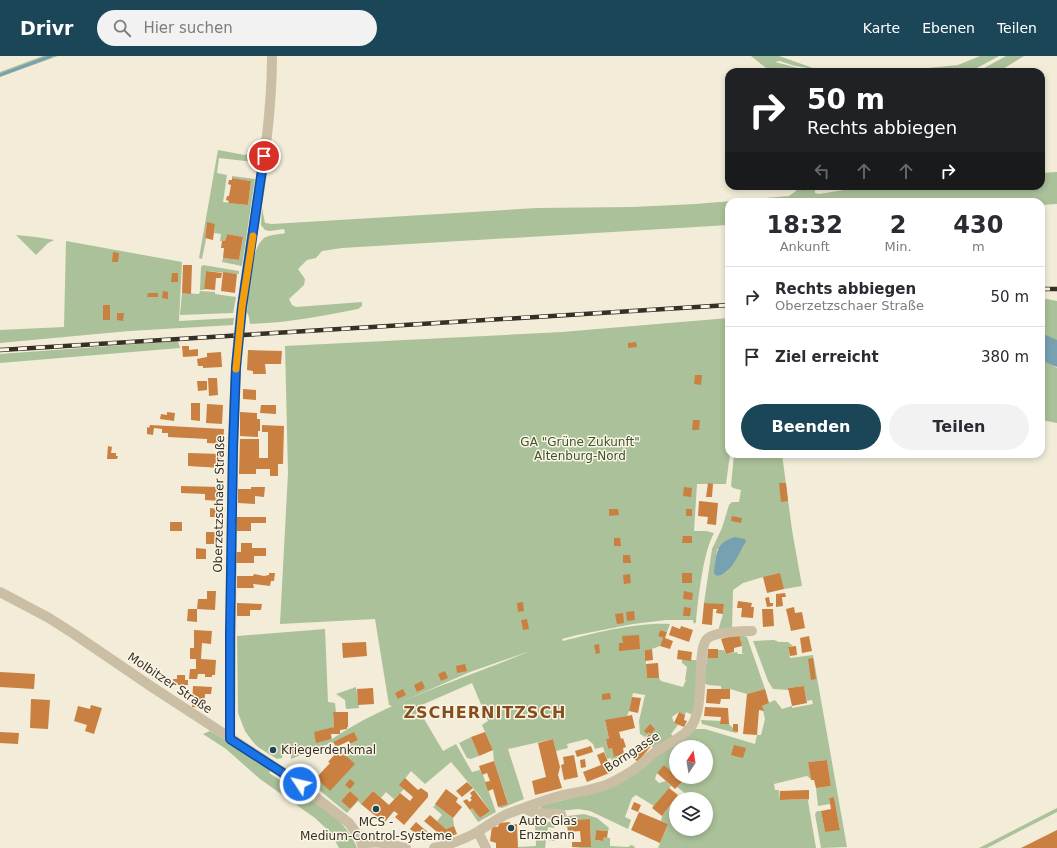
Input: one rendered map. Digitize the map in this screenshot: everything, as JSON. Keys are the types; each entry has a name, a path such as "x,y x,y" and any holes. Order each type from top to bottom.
{"street":[{"name":"Oberzetzschaer Straße","path":"230,739 233,447 236,367 242,307 264,156 272,85 272,56"},
{"name":"Molbitzer Straße","path":"0,592 49,618 230,739 281,771 349,823 356,831 363,846"},
{"name":"Borngasse","path":"434,848 457,841 478,832 506,815 524,808 552,798 594,789 619,779 640,766 652,754 691,727 697,718 700,706 702,652 706,639 709,636 733,631 752,631"},
{"path":"524,808 534,813 562,814 562,818"},
{"path":"478,832 486,848"},
{"path":"363,846 372,842 379,842 406,848"}],"green space":[{"path":"43,56 58,56 0,77 0,72"},
{"path":"751,56 779,56 813,68 795,66 780,61 775,62 798,68 766,68"},
{"path":"980,56 999,56 977,68 929,68 958,65"},
{"path":"1006,56 1024,56 1004,68 984,68"},
{"path":"262,137 258,162 219,158 217,173 227,175 223,202 248,205 251,181 232,178 232,176 255,179 242,266 222,262 223,258 239,260 243,237 227,234 225,241 220,241 221,234 214,233 215,224 207,223 206,239 202,259 199,258 218,150 245,155 258,147"},
{"path":"1057,172 1057,204 1045,205 1045,198 766,198 789,196 796,190 815,190 815,193 819,194 844,190 1045,190 1045,173"},
{"path":"725,202 725,225 342,248 322,251 316,258 307,260 298,269 305,279 304,285 289,299 292,305 296,307 362,302 362,306 358,309 318,317 291,321 250,324 247,312 251,274 258,246 264,238 285,233 284,229 270,231 265,230 261,225 262,208 265,223 272,224 537,208 632,207"},
{"path":"16,235 54,240 48,243 36,255"},
{"path":"66,241 182,262 179,321 234,318 233,325 129,331 0,343 0,330 64,327"},
{"path":"203,265 239,271 239,274 206,271 204,290 200,290 201,267"},
{"path":"200,291 215,292 215,294 236,297 233,313 180,315 182,293 199,294"},
{"path":"1045,299 1057,301 1057,354 1054,366 1057,368 1057,423 1045,421"},
{"name":"GA \"Grüne Zukunft\" Altenburg-Nord","path":"725,318 725,458 729,458 726,484 697,484 694,531 714,533 710,541 704,564 696,622 694,624 693,620 666,620 633,624 562,639 563,641 630,626 670,624 667,632 660,630 658,636 663,638 660,646 645,650 647,678 659,678 661,681 683,687 686,680 687,667 682,663 682,660 699,660 693,715 686,712 685,715 679,712 672,717 674,723 678,725 671,734 674,737 654,748 651,746 656,740 649,734 645,737 640,734 639,721 645,695 633,693 627,716 605,721 609,739 606,739 608,749 612,748 615,757 621,755 621,762 615,769 611,758 607,759 603,747 595,749 593,744 587,739 567,744 568,748 556,751 553,739 508,749 524,799 502,808 498,807 508,803 494,761 493,750 482,725 488,721 472,683 417,707 443,751 456,744 472,772 480,770 483,775 496,812 478,822 470,810 472,808 480,818 490,811 479,795 451,762 425,784 411,771 400,785 404,789 394,799 386,792 381,798 373,791 361,804 358,801 347,813 312,784 297,769 298,766 304,765 310,771 306,776 312,781 316,778 330,790 347,757 350,744 358,740 354,733 291,759 291,755 299,753 298,748 290,750 284,749 282,758 277,759 253,742 245,731 238,713 237,636 325,629 328,702 335,703 336,712 333,712 334,727 330,729 332,739 379,712 429,690 530,651 470,672 392,706 389,705 375,619 280,624 288,473 285,346 562,332","holes":["350,791 359,799 350,809 341,801"]},
{"path":"178,341 180,348 0,363 0,354"},
{"path":"734,458 783,458 792,530 802,586 784,589 763,577 743,583 733,590 732,628 718,631 724,605 704,603 712,549 722,528 729,505 732,502 739,502 741,490 731,486","holes":["744,545 727,572 717,576 714,574 717,549"]},
{"path":"739,634 747,637 765,689 747,694 730,689 721,689 721,686 708,685 704,683 708,649 708,658 718,650 724,650 726,654 737,652 738,654 744,654 742,653"},
{"path":"774,640 779,642 788,642 793,646 788,647 790,658 813,655 847,847 821,848 815,814 817,811 821,811 825,832 840,829 834,797 829,798 830,804 818,806 816,788 831,786 827,760 808,762 811,779 807,776 774,784 775,790 779,790 780,800 809,799 808,801 816,848 658,848 668,824 661,821 662,816 669,807 669,836 713,836 713,792 683,792 677,787 680,784 713,784 713,740 677,740 694,729 705,729 755,744 757,735 761,735 765,719 762,706 775,700 782,709 792,706 792,708 813,704 812,700 807,701 804,686 789,688 789,690 773,689 768,681 753,641"},
{"path":"356,687 359,708 346,709 345,700 336,694"},
{"path":"701,720 721,721 721,724 729,724 733,728 733,731 738,732 736,733 702,724"},
{"path":"210,731 272,769 269,773 283,782 285,779 316,801 345,828 352,837 357,848 339,848 331,833 315,818 260,779 226,749 203,734"},
{"path":"471,737 479,756 471,759 467,758 459,743"},
{"path":"669,745 669,770 664,766 657,773 655,779 659,783 666,781 671,786 654,806 636,795 632,798 625,817 631,820 628,829 590,811 578,809 560,811 541,809 540,806 595,792"},
{"path":"436,804 453,818 454,826 446,829 437,821 442,815 433,807"},
{"path":"1057,808 1057,812 987,848 979,848"},
{"path":"584,814 597,818 609,828 608,831 596,830 595,840 603,841 604,837 610,838 610,846 628,847 631,845 635,848 572,848 591,846 590,819 568,820 568,832 565,821 565,817"},
{"path":"550,818 556,821 554,828 548,827 547,836 555,837 555,841 546,840 545,848 518,848 536,846 535,823 550,822"}],"water":[{"path":"1045,335 1057,340 1057,367 1045,362"},
{"path":"735,537 745,539 746,541 730,568 722,575 717,576 714,574 714,571 718,550 724,542"}],"building":[{"path":"232,178 251,181 248,205 228,203 229,201 226,200 227,196 229,196 231,185 228,184 229,180 232,180"},
{"path":"207,222 215,224 213,240 205,238"},
{"path":"227,234 243,237 239,260 223,258 224,248 221,248 222,241 225,241"},
{"path":"113,252 119,253 118,262 112,262"},
{"path":"183,265 192,265 191,294 182,293"},
{"path":"206,271 222,273 221,278 216,278 215,290 204,289"},
{"path":"223,272 237,274 235,293 221,291"},
{"path":"172,273 178,273 178,282 171,282"},
{"path":"163,291 168,292 168,299 162,298"},
{"path":"148,293 158,293 158,297 147,297"},
{"path":"103,305 110,305 110,320 103,320"},
{"path":"117,313 124,313 123,321 117,320"},
{"path":"636,342 637,347 628,348 628,343"},
{"path":"182,346 189,346 189,350 198,349 198,356 183,357"},
{"path":"248,350 282,351 281,364 265,364 266,374 253,374 253,371 247,370"},
{"path":"221,352 222,367 203,368 203,366 198,366 197,359 207,357 207,353"},
{"path":"695,375 702,375 701,385 694,384"},
{"path":"208,378 217,378 218,395 209,396"},
{"path":"197,381 207,381 207,390 198,391"},
{"path":"243,389 256,390 256,400 243,399"},
{"path":"191,403 200,403 200,421 191,420"},
{"path":"207,404 223,405 222,424 206,423"},
{"path":"261,405 276,405 276,414 260,413"},
{"path":"167,412 175,413 174,421 160,419 161,414 167,415"},
{"path":"240,412 257,413 257,419 260,419 260,431 258,431 258,437 240,436"},
{"path":"693,420 700,420 699,430 692,430"},
{"path":"150,425 224,429 223,444 207,443 207,439 168,437 168,433 162,433 162,429 154,428 153,435 147,434 147,427 149,428"},
{"path":"262,425 284,426 283,464 278,464 278,476 270,476 270,469 256,469 256,474 239,474 240,439 259,439 259,458 268,458 268,432 262,432"},
{"path":"108,446 112,447 111,453 116,453 116,456 118,456 117,459 107,459"},
{"path":"188,453 222,454 221,468 188,466"},
{"path":"708,483 713,484 712,497 706,497"},
{"path":"779,483 786,483 788,501 781,502"},
{"path":"181,486 220,487 220,501 205,500 205,494 181,493"},
{"path":"251,487 265,487 264,497 255,496 255,504 238,503 238,489 251,489"},
{"path":"684,487 692,488 691,497 683,496"},
{"path":"699,501 718,503 716,525 707,524 708,517 698,516"},
{"path":"210,508 218,509 218,517 210,517"},
{"path":"609,509 618,509 619,515 609,516"},
{"path":"686,509 692,509 692,516 686,516"},
{"path":"732,516 742,518 741,523 731,521"},
{"path":"237,517 266,517 266,523 251,523 251,531 237,531"},
{"path":"170,522 182,522 182,531 170,531"},
{"path":"206,532 219,532 218,544 206,544"},
{"path":"683,536 692,536 692,543 682,543"},
{"path":"614,538 620,538 621,546 614,546"},
{"path":"241,543 252,543 252,548 266,548 266,556 254,556 254,563 235,563 235,552 241,552"},
{"path":"196,548 206,549 206,559 196,559"},
{"path":"623,555 630,555 631,563 623,563"},
{"path":"269,573 275,573 274,581 271,581 270,586 253,584 254,588 237,588 237,576 253,576 254,574 264,576 269,575"},
{"path":"682,573 692,573 692,583 682,583"},
{"path":"780,573 784,589 767,593 763,577"},
{"path":"630,574 631,583 624,584 623,575"},
{"path":"207,591 216,591 215,610 197,609 198,599 207,599"},
{"path":"684,591 693,593 692,600 683,599"},
{"path":"785,593 786,597 782,597 783,606 776,607 776,594"},
{"path":"769,597 770,603 773,603 773,606 767,607 765,598"},
{"path":"738,601 752,603 751,607 754,607 753,618 741,617 742,608 737,608"},
{"path":"523,602 524,611 518,612 517,603"},
{"path":"237,603 262,604 261,610 250,610 250,616 237,616"},
{"path":"704,603 724,604 723,614 716,613 717,609 713,609 712,625 702,624"},
{"path":"684,607 691,608 690,616 683,616"},
{"path":"794,607 795,613 802,612 805,628 791,631 786,609"},
{"path":"188,609 197,609 197,622 187,621"},
{"path":"762,609 773,609 774,626 763,627"},
{"path":"634,611 635,620 627,621 626,612"},
{"path":"623,613 624,623 617,624 615,614"},
{"path":"527,619 529,629 523,630 521,620"},
{"path":"672,626 680,629 681,626 693,630 689,642 669,635"},
{"path":"194,630 212,631 211,644 202,643 201,659 216,660 215,675 212,675 212,677 205,677 205,674 198,674 197,679 189,679 190,669 196,669 196,659 190,659 190,648 194,648"},
{"path":"660,630 667,632 665,638 673,641 670,649 660,646 663,638 658,636"},
{"path":"739,634 742,646 734,648 734,652 726,654 721,639"},
{"path":"639,635 640,649 619,651 619,643 623,643 622,636"},
{"path":"809,636 812,651 802,653 800,638"},
{"path":"366,642 367,656 343,658 342,643"},
{"path":"599,644 600,653 596,654 594,645"},
{"path":"796,646 797,655 790,656 788,647"},
{"path":"652,649 653,660 645,661 645,650"},
{"path":"708,649 718,649 718,658 708,658"},
{"path":"678,650 692,652 691,661 677,659"},
{"path":"813,658 816,679 811,680 808,659"},
{"path":"658,663 659,678 647,678 646,664"},
{"path":"465,664 467,671 457,673 456,666"},
{"path":"445,671 448,678 441,681 438,674"},
{"path":"0,672 35,674 34,689 0,687"},
{"path":"177,675 185,675 185,680 188,680 188,685 173,685 173,679 177,679"},
{"path":"422,681 425,688 417,692 414,685"},
{"path":"193,686 212,687 211,694 205,694 204,708 192,707"},
{"path":"804,686 807,703 792,706 788,688"},
{"path":"373,688 374,704 358,705 357,689"},
{"path":"403,689 406,695 398,699 395,693"},
{"path":"707,689 730,689 730,699 721,699 720,704 706,703"},
{"path":"765,689 769,703 762,706 764,711 759,710 757,735 743,734 747,694"},
{"path":"610,693 611,699 602,700 602,694"},
{"path":"632,697 641,698 638,713 629,711"},
{"path":"31,699 50,700 48,729 30,728"},
{"path":"91,705 102,708 94,734 85,731 87,725 74,721 78,706 90,709"},
{"path":"705,707 728,708 729,724 720,724 721,717 704,716"},
{"path":"333,712 348,712 347,729 340,730 340,734 331,734 331,739 316,743 314,732 334,727"},
{"path":"679,712 685,715 684,720 687,721 684,727 674,723"},
{"path":"632,715 635,728 619,732 626,747 623,748 624,754 614,757 612,748 608,749 606,739 609,739 605,720"},
{"path":"650,724 655,729 651,734 648,732 647,734 644,731"},
{"path":"733,724 738,724 738,732 733,731"},
{"path":"0,732 19,733 18,744 0,743"},
{"path":"354,732 358,740 350,744 349,741 336,747 333,742"},
{"path":"485,732 493,750 479,756 471,737"},
{"path":"649,734 656,740 638,762 632,757"},
{"path":"553,739 560,767 558,775 562,788 535,795 532,781 546,777 538,743"},
{"path":"297,744 299,754 291,755 289,746"},
{"path":"734,745 746,748 743,758 731,755"},
{"path":"591,746 593,752 577,757 575,751"},
{"path":"604,752 612,772 587,782 583,772 601,765 597,755"},
{"path":"336,753 340,756 343,753 355,764 330,791 316,778 330,763 328,762"},
{"path":"574,755 578,777 564,780 561,765 564,764 563,757"},
{"path":"585,759 586,767 581,768 580,760"},
{"path":"827,760 831,786 816,788 814,780 811,780 808,762"},
{"path":"494,761 508,804 498,807 493,789 488,791 485,782 490,781 487,773 482,775 479,766"},
{"path":"664,765 669,770 669,784 657,773"},
{"path":"405,778 418,790 421,788 428,793 428,797 404,825 395,817 398,814 394,811 384,823 361,804 373,791 389,805 400,793 410,801 413,797 399,785"},
{"path":"350,779 355,783 350,789 345,785"},
{"path":"467,782 473,788 462,797 456,791"},
{"path":"669,784 680,784 675,789"},
{"path":"669,788 674,792 669,792 669,807 662,816 652,808"},
{"path":"446,789 458,798 456,802 462,807 453,818 435,804"},
{"path":"474,790 490,811 480,818 472,808 470,810 463,801 467,799 469,802 472,800 470,798 472,796 470,793"},
{"path":"809,790 809,799 780,800 780,791"},
{"path":"350,791 359,799 350,809 341,801"},
{"path":"834,797 840,830 825,832 821,811 831,809 829,798"},
{"path":"634,802 641,805 638,812 631,809"},
{"path":"639,812 668,824 660,843 631,830"},
{"path":"430,815 446,829 454,826 457,834 439,840 437,832 424,821"},
{"path":"590,819 591,847 572,847 572,842 581,842 580,831 568,832 568,820"},
{"path":"416,822 431,835 425,842 410,829"},
{"path":"510,822 511,825 517,824 518,848 496,848 496,843 490,841 492,826 498,827 499,823"},
{"path":"596,830 608,831 607,838 604,837 603,841 595,840"},
{"path":"1057,830 1057,848 1021,848"}],"waterway":[{"path":"0,75 51,56"}],"railway":[{"path":"1045,289 1057,289"},
{"path":"0,350 725,305"}],"slow traffic":[{"path":"236,369 242,307 253,236"}],"place":[{"name":"Kriegerdenkmal","path":"273,750"},
{"name":"MCS - Medium-Control-Systeme","path":"376,809"},
{"name":"Auto Glas Enzmann","path":"511,828"}],"district":[{"name":"ZSCHERNITZSCH","path":"485,712"}],"route":[{"path":"264,156 242,307 236,367 233,447 230,739 300,784"}]}
